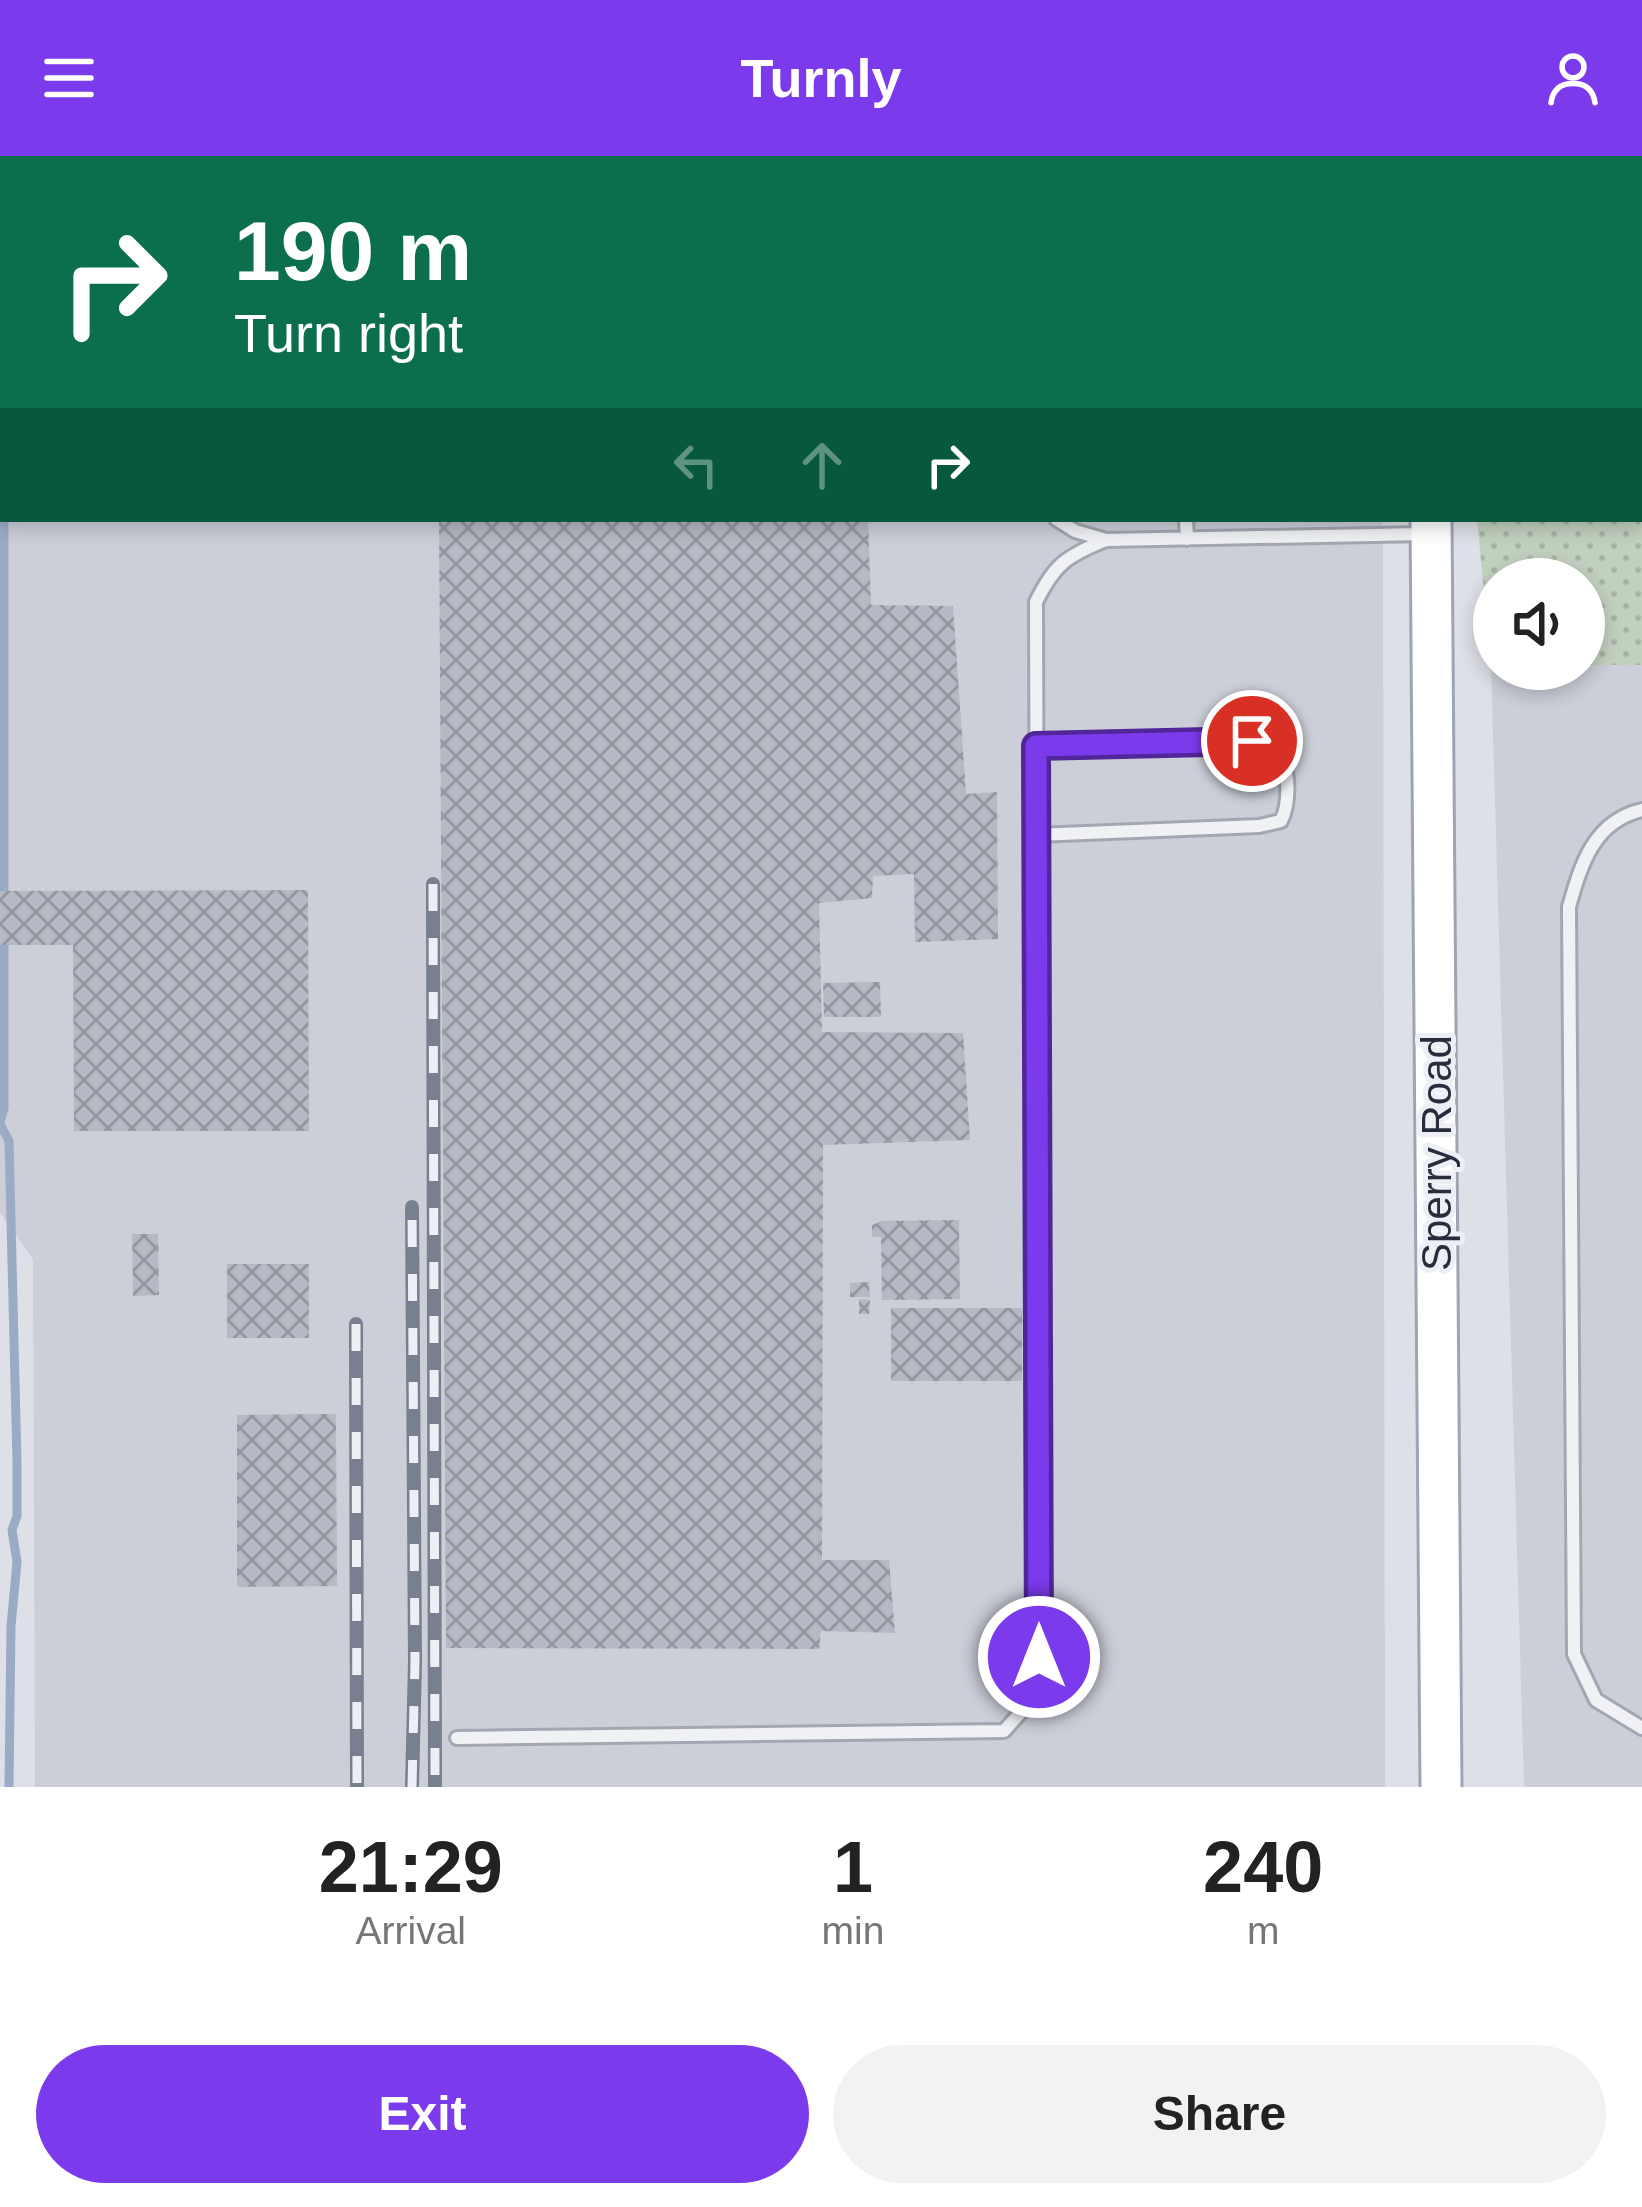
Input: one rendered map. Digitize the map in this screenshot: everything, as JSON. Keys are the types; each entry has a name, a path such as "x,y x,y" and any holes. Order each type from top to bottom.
{"main road":[{"name":"Sperry Road","path":"1431,526 1442,1787"}],"lane":[{"path":"1061,522 1106,540 1431,526"},
{"path":"1186,522 1187,539"},
{"path":"457,1738 1004,1731 1030,1702 1039,1657 1036,602 1052,570 1078,551 1106,540"},
{"path":"1036,746 1252,741 1276,752 1285,765 1286,810 1281,821 1259,826 1036,835"},
{"path":"1642,811 1620,815 1585,853 1569,907 1569,930 1574,1654 1596,1700 1642,1728"}],"shaded area":[{"path":"0,522 1383,522 1385,1787 35,1787 33,1259 0,1213"},
{"path":"1605,665 1642,665 1642,1787 1524,1787 1492,690 1605,690"}],"green space":[{"path":"1477,522 1642,522 1642,665 1605,665 1605,558 1481,558"}],"building":[{"path":"439,522 868,522 871,605 953,606 966,794 997,792 998,939 915,942 914,874 873,876 872,898 819,903 822,1032 963,1033 970,1140 823,1145 822,1560 889,1560 895,1633 821,1631 819,1649 446,1648"},
{"path":"308,890 309,1131 74,1131 73,945 0,945 0,891"},
{"path":"880,982 881,1017 824,1017 823,983"},
{"path":"959,1220 960,1299 882,1300 881,1237 872,1237 872,1225"},
{"path":"132,1234 158,1234 159,1295 133,1296"},
{"path":"227,1264 309,1264 309,1338 227,1338"},
{"path":"869,1282 870,1297 850,1297 850,1283"},
{"path":"859,1299 870,1300 869,1314 859,1314"},
{"path":"891,1308 1022,1308 1022,1381 891,1381"},
{"path":"336,1414 337,1586 237,1587 237,1415"}],"waterway":[{"path":"4,522 4,898"},
{"path":"0,1122 4,1109 4,938"},
{"path":"0,1124 9,1141 17,1462 9,1787"}],"railway":[{"path":"433,884 435,1787"},
{"path":"412,1207 412,1787"},
{"path":"356,1324 357,1787"}],"route":[{"path":"1039,1657 1036,746 1252,741"}]}
